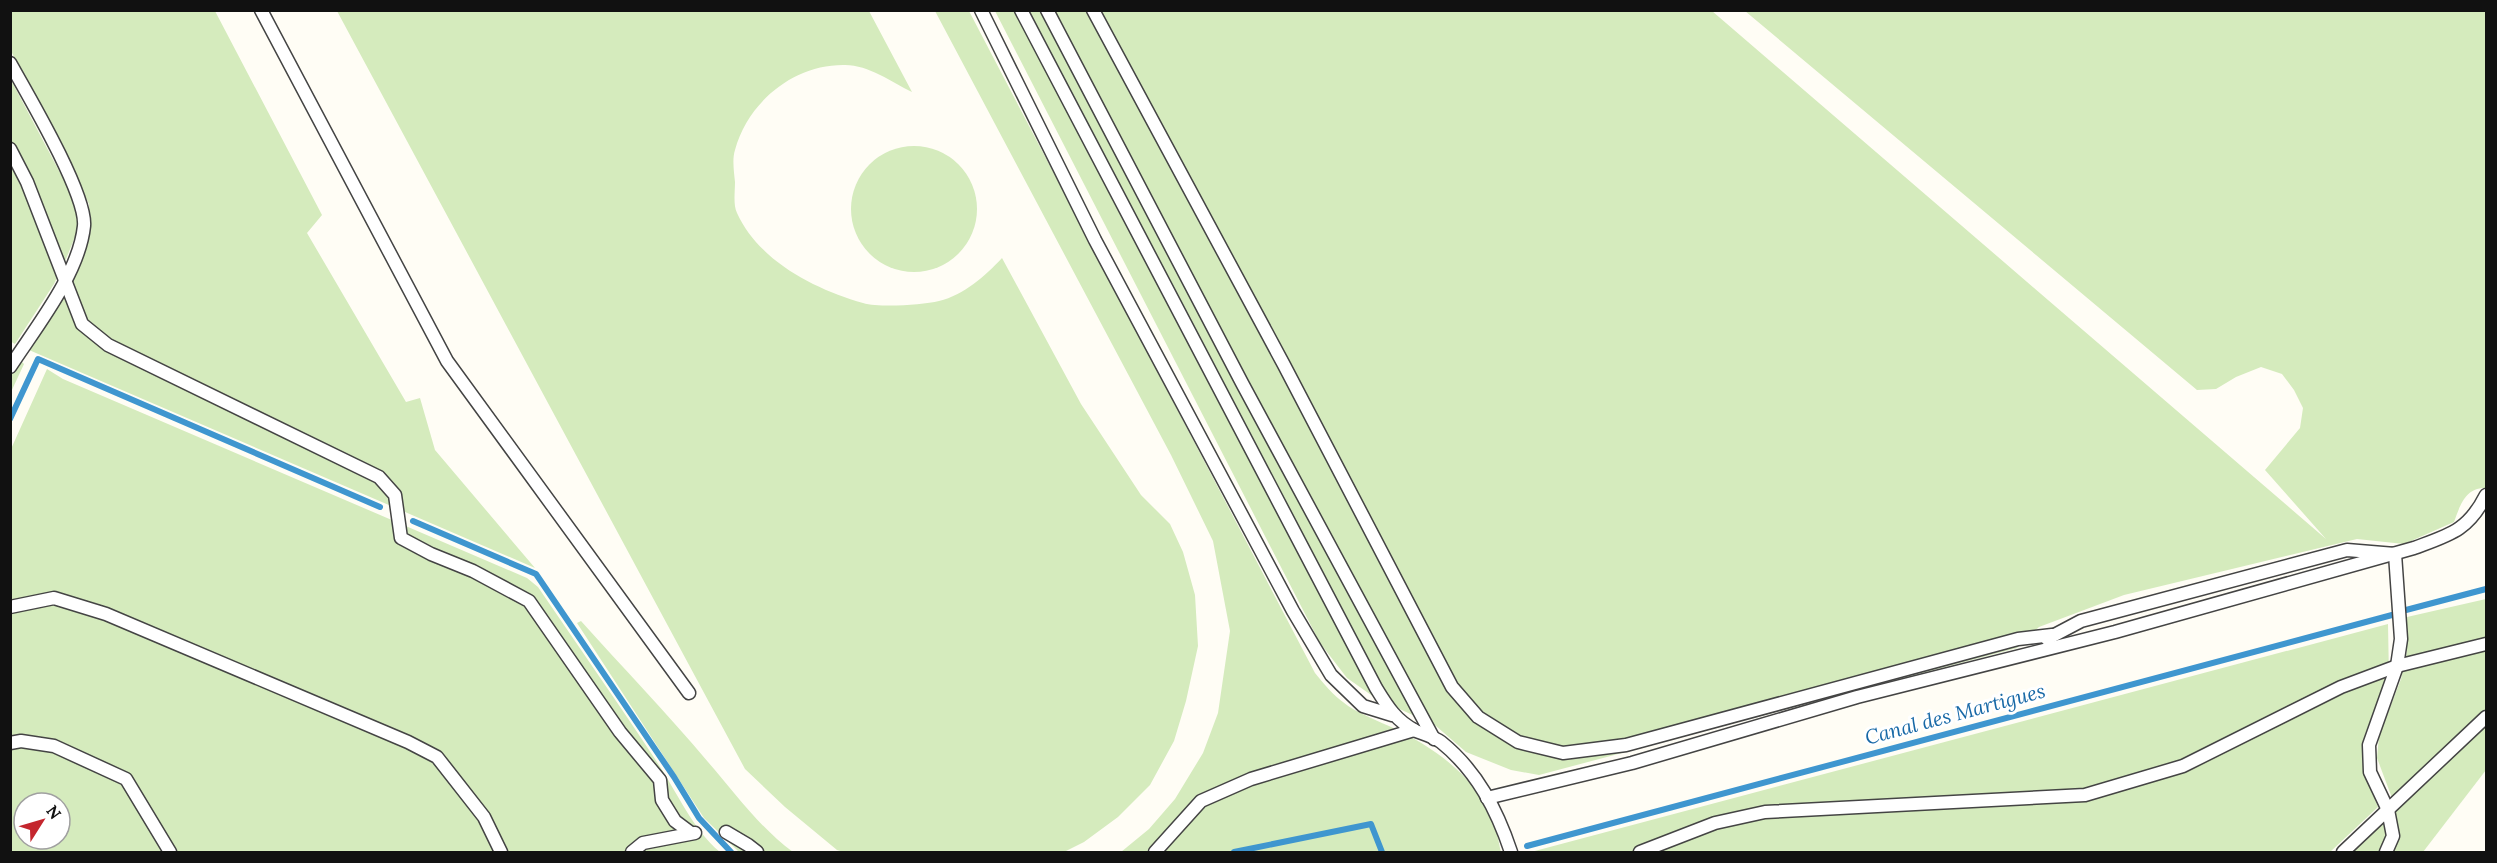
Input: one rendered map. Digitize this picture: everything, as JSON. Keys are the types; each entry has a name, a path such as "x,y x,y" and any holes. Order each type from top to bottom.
{"lane":[{"path":"261,10 447,361 688,693"},
{"path":"981,10 1095,240 1331,675 1363,706 1392,715 1414,730 1434,739 1472,773 1499,817 1511,852"},
{"path":"1021,10 1392,715"},
{"path":"1047,10 1242,383 1434,739"},
{"path":"1093,10 1289,375 1452,687 1478,717 1518,742 1563,753 1626,745 2018,639 2052,635"},
{"path":"10,63 46,129 78,197 84,223 79,251 64,281 10,367"},
{"path":"10,149 27,182 82,324 108,345 379,477 395,495 401,538 431,554 473,571 529,601 613,723 660,780 662,800 675,821 694,833 643,843 632,852"},
{"path":"1487,798 1632,763 1857,697 2033,653 2395,554 2458,531 2481,506 2487,495"},
{"path":"2033,653 2052,635 2081,621 2347,550 2395,554"},
{"path":"2386,852 2392,836 2388,810 2370,772 2369,745 2397,666 2401,639 2395,554"},
{"path":"10,607 54,598 106,614 408,742 437,757 484,817 501,852"},
{"path":"1640,852 1715,823 1765,812 2085,795 2183,766 2341,687 2397,666 2487,644"},
{"path":"2343,852 2487,717"},
{"path":"1155,852 1201,801 1251,779 1414,730"},
{"path":"10,743 21,741 54,746 126,779 170,852"},
{"path":"726,832 757,852"}],"green space":[{"path":"11,11 215,11 322,215 307,233 406,402 420,398 435,450 535,568 29,350 80,266 89,222 89,204 11,51"},
{"path":"337,11 869,11 912,92 871,71 845,65 826,66 808,71 776,89 750,116 735,150 733,161 737,213 759,245 790,271 826,290 870,305 912,305 948,298 974,284 1002,258 1081,404 1141,495 1170,524 1183,552 1195,595 1198,646 1186,701 1174,741 1150,785 1118,817 1084,842 1064,852 844,852 837,850 785,807 745,769"},
{"path":"935,11 969,11 1315,673 1332,693 1348,706 1420,742 1462,774 1492,816 1501,852 1121,852 1149,829 1175,799 1203,753 1218,713 1230,631 1213,541 1171,455"},
{"path":"995,11 1712,11 2326,539 2265,470 2300,428 2303,408 2294,390 2282,374 2261,367 2236,377 2216,389 2197,390 1745,11 2486,11 2486,488 2473,490 2465,498 2454,522 2404,544 2357,539 2124,595 2039,627 2017,648 1539,775 1511,770 1466,752 1436,726 1374,697 1347,678 1320,643"},
{"path":"10,78 76,203 79,227 54,284 15,344 10,341"},
{"path":"914,146 938,151 959,164 972,185 977,209 972,233 959,254 938,267 914,272 890,267 869,254 856,233 851,209 856,185 869,164 890,151"},
{"path":"11,351 24,364 11,392"},
{"path":"47,369 63,379 527,578 538,587 613,697 657,762 693,822 720,852 11,852 11,449"},
{"path":"2486,599 2486,709 2392,798 2377,758 2379,736 2401,679 2407,651 2407,617"},
{"path":"581,621 677,726 759,821 793,852 739,852 704,818 577,623"},
{"path":"2388,624 2389,678 2365,734 2362,756 2364,773 2378,807 2330,852 1531,852"},
{"path":"2486,725 2486,770 2423,852 2353,852"}],"waterway":[{"path":"10,419 38,359 380,507"},
{"path":"413,521 536,574 674,777 699,818 731,852"},
{"name":"Canal des Martigues","path":"2406,610 2486,589"},
{"name":"Canal des Martigues","path":"1527,846 2392,615"},
{"path":"1234,852 1371,824 1382,852"}]}
